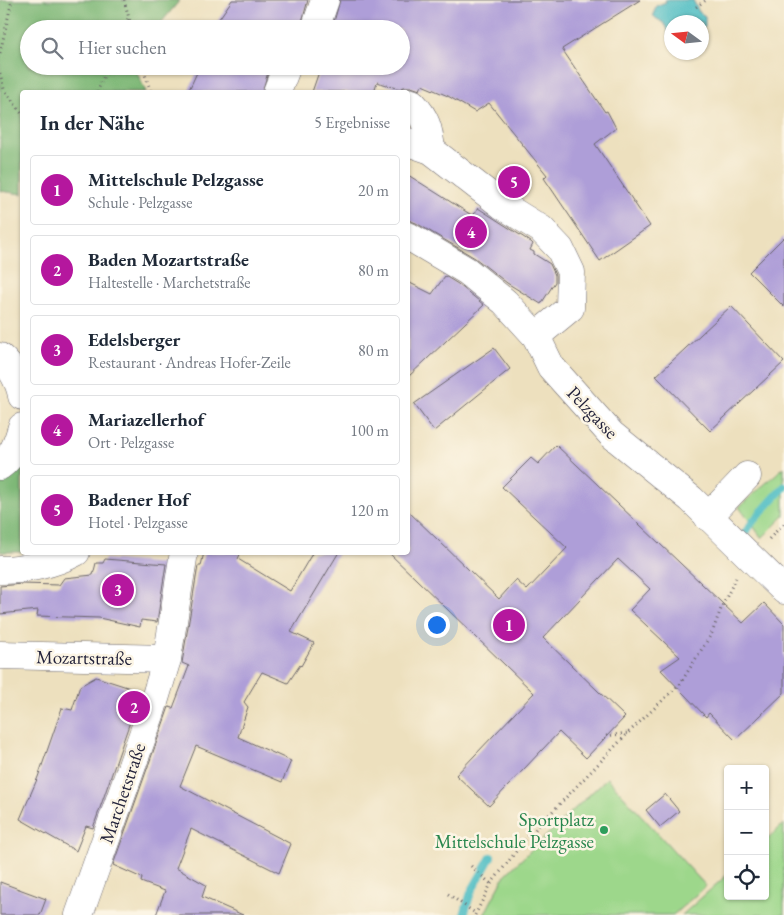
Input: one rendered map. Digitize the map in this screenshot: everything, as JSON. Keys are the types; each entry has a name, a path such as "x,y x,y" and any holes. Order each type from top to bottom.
{"street":[{"path":"318,20 325,0"},
{"path":"277,90 283,75"},
{"path":"295,90 299,75"},
{"path":"410,102 423,114 429,133 419,146 502,205 541,229 560,248 571,272 570,308 536,336"},
{"name":"Pelzgasse","path":"410,237 467,271 505,302 536,336 551,367 611,434 691,499 784,590"},
{"path":"0,358 6,362 20,386"},
{"path":"0,466 5,463 18,444 20,436"},
{"path":"708,517 747,476"},
{"path":"0,570 12,570 63,559 70,555"},
{"name":"Marchetstraße","path":"79,915 151,712 167,659 184,555"},
{"name":"Mozartstraße","path":"0,655 167,659"}],"path":[{"path":"0,53 12,0"},
{"path":"124,0 129,20"},
{"path":"696,7 706,0"},
{"path":"0,72 4,88 20,111"},
{"path":"98,90 104,75"},
{"path":"145,75 150,90"},
{"path":"448,894 471,909 475,914 491,884 524,841 628,733 680,684 712,633 733,582 751,558"},
{"path":"606,736 628,733"},
{"path":"471,866 491,884"}],"green space":[{"path":"0,0 180,0 163,20 20,20 20,75 138,75 145,90 20,90 20,194 0,191"},
{"path":"20,457 20,552 0,552 0,481 5,478"},
{"path":"784,467 784,516 762,538 739,507"},
{"name":"Sportplatz Mittelschule Pelzgasse","path":"607,778 706,886 673,915 484,915 505,875"},
{"path":"784,824 784,915 682,915 724,878 724,900 769,900 769,837"}],"water":[{"path":"665,0 693,0 699,12 704,15 664,15 664,23 653,15 656,6 666,2"}],"building":[{"path":"232,0 308,0 302,20 218,20"},
{"path":"340,0 640,0 562,49 605,112 607,111 616,128 595,144 650,226 600,261 544,178 547,175 489,103 475,112 448,96 422,85 420,90 411,87 400,89 377,82 375,90 313,90 318,75 410,75 410,20 334,20"},
{"path":"196,75 267,75 263,90 189,90"},
{"path":"410,176 473,216 478,208 531,242 533,244 530,250 550,264 555,275 555,282 541,304 507,283 475,258 410,221"},
{"path":"784,237 784,307 749,272"},
{"path":"445,276 484,305 410,375 410,283 432,294"},
{"path":"731,306 784,362 710,431 656,376"},
{"path":"494,348 510,369 434,431 414,404"},
{"path":"556,445 743,623 764,603 784,624 784,693 735,740 709,713 706,717 661,670 680,657 630,610 650,589 618,559 543,638 625,717 586,758 559,732 489,806 456,775 534,693 391,555 410,555 410,513 499,599 516,580 527,590 567,548 502,487 531,458 538,464"},
{"path":"203,555 240,555 238,559 290,591 311,555 337,555 291,632 314,643 301,666 288,683 262,672 244,702 248,707 238,737 291,761 282,782 196,746 180,786 291,844 279,873 191,829 176,868 206,885 202,897 243,915 156,915 165,891 141,882 142,878 113,865 169,707 173,708 189,666 182,663 198,566 201,566"},
{"path":"105,559 166,564 157,622 141,620 140,627 99,618 37,616 38,610 0,614 0,586 22,584 59,585 64,578 93,575 96,563 103,563"},
{"path":"96,677 140,693 93,828 86,826 76,851 20,819 38,777 62,708 72,710 80,686"},
{"path":"665,794 679,811 660,827 646,810"},
{"path":"0,882 46,899 40,915 0,915"}],"waterway":[{"path":"741,539 754,520 784,487"},
{"path":"464,915 471,892 491,857"}],"place":[{"name":"Badener Hof","path":"514,182"},
{"name":"Mariazellerhof","path":"471,232"},
{"name":"Edelsberger","path":"118,590"},
{"name":"Mittelschule Pelzgasse","path":"509,625"},
{"name":"Baden Mozartstraße","path":"134,707"},
{"name":"Sportplatz Mittelschule Pelzgasse","path":"604,830"}]}
